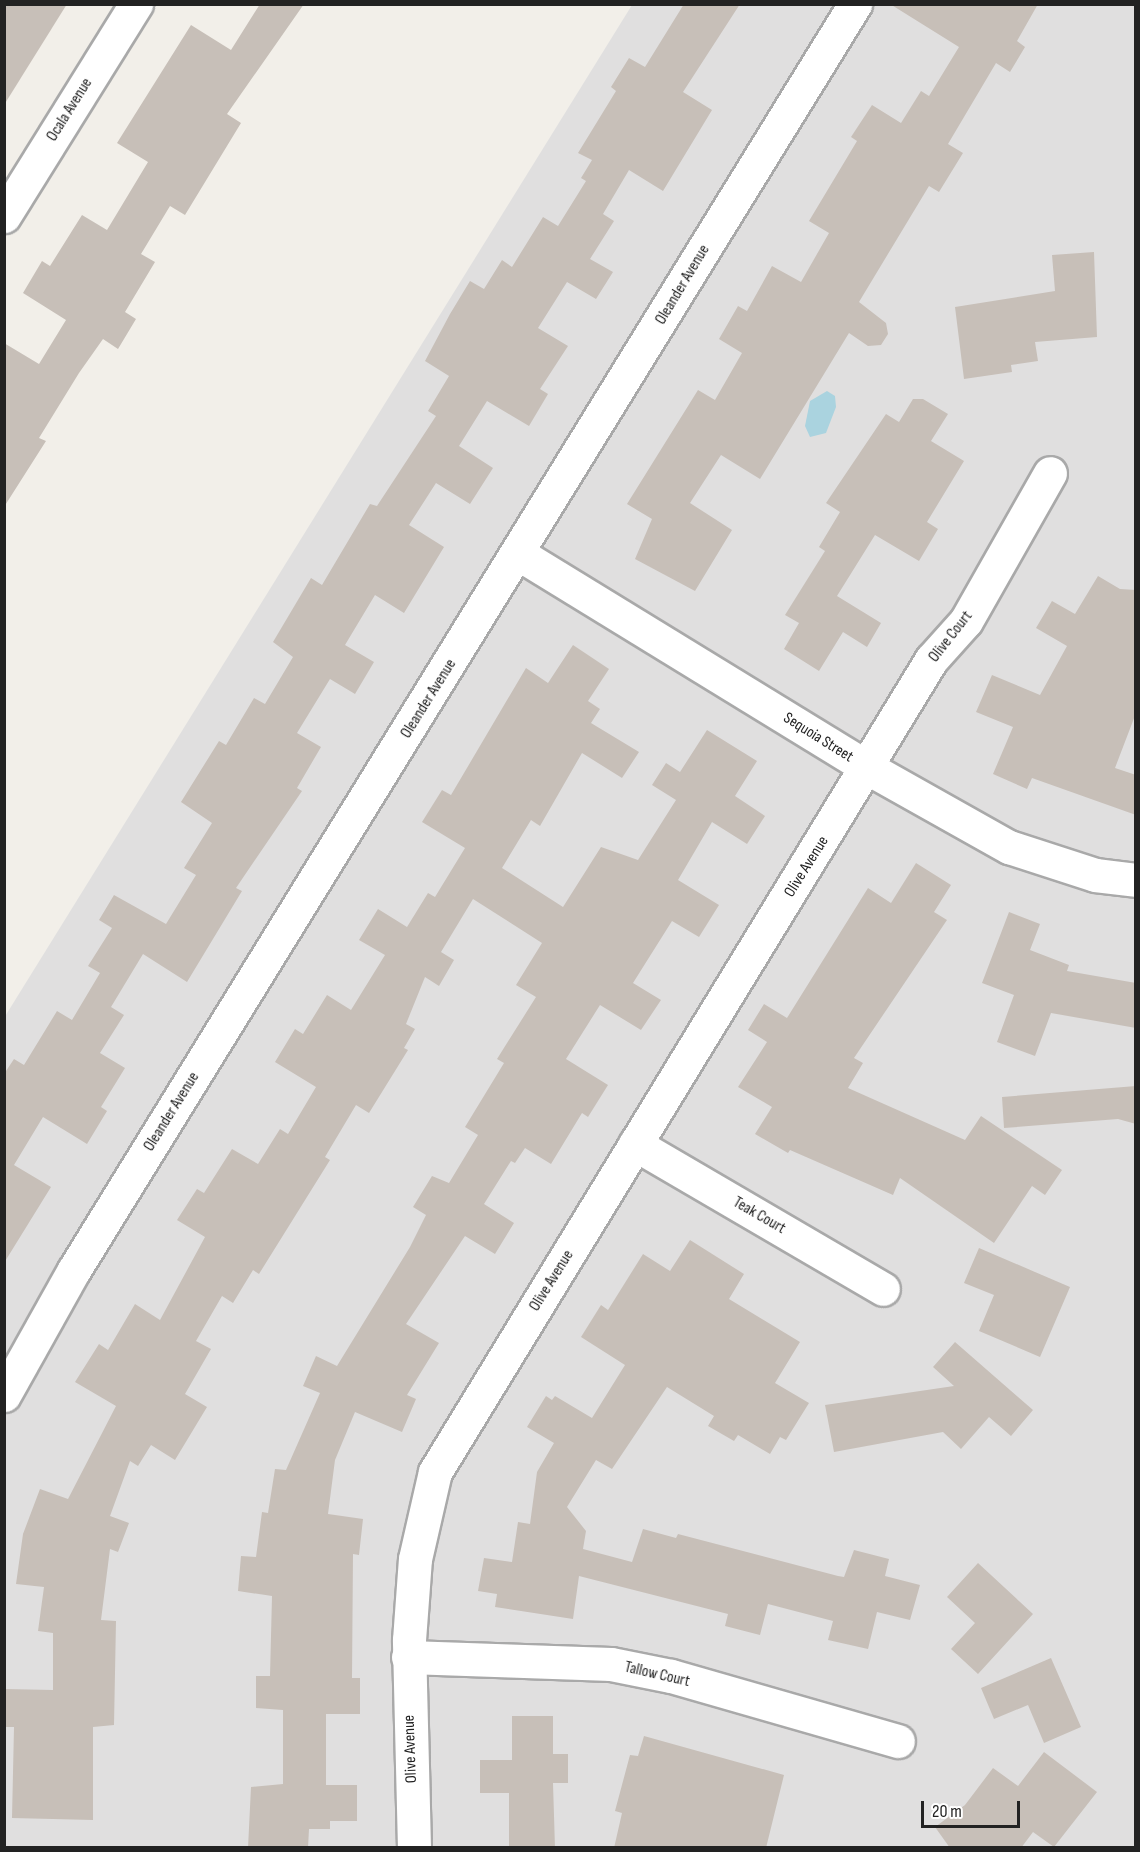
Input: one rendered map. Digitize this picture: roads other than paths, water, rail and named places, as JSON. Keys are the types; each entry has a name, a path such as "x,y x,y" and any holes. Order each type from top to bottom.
{"street":[{"name":"Ocala Avenue","path":"4,216 136,4"},
{"name":"Oleander Avenue","path":"4,1395 74,1270 519,554 855,4"},
{"name":"Olive Court","path":"868,768 931,660 966,621 1050,473"},
{"name":"Sequoia Street","path":"519,554 868,768 1009,847 1095,875 1136,880"},
{"name":"Olive Avenue","path":"414,1848 408,1657 415,1559 435,1472 868,768"},
{"name":"Teak Court","path":"635,1144 883,1289"},
{"name":"Tallow Court","path":"408,1657 611,1664 671,1676 898,1741"}],"water":[{"path":"827,391 835,396 836,407 826,433 810,437 805,426 810,401"}]}
